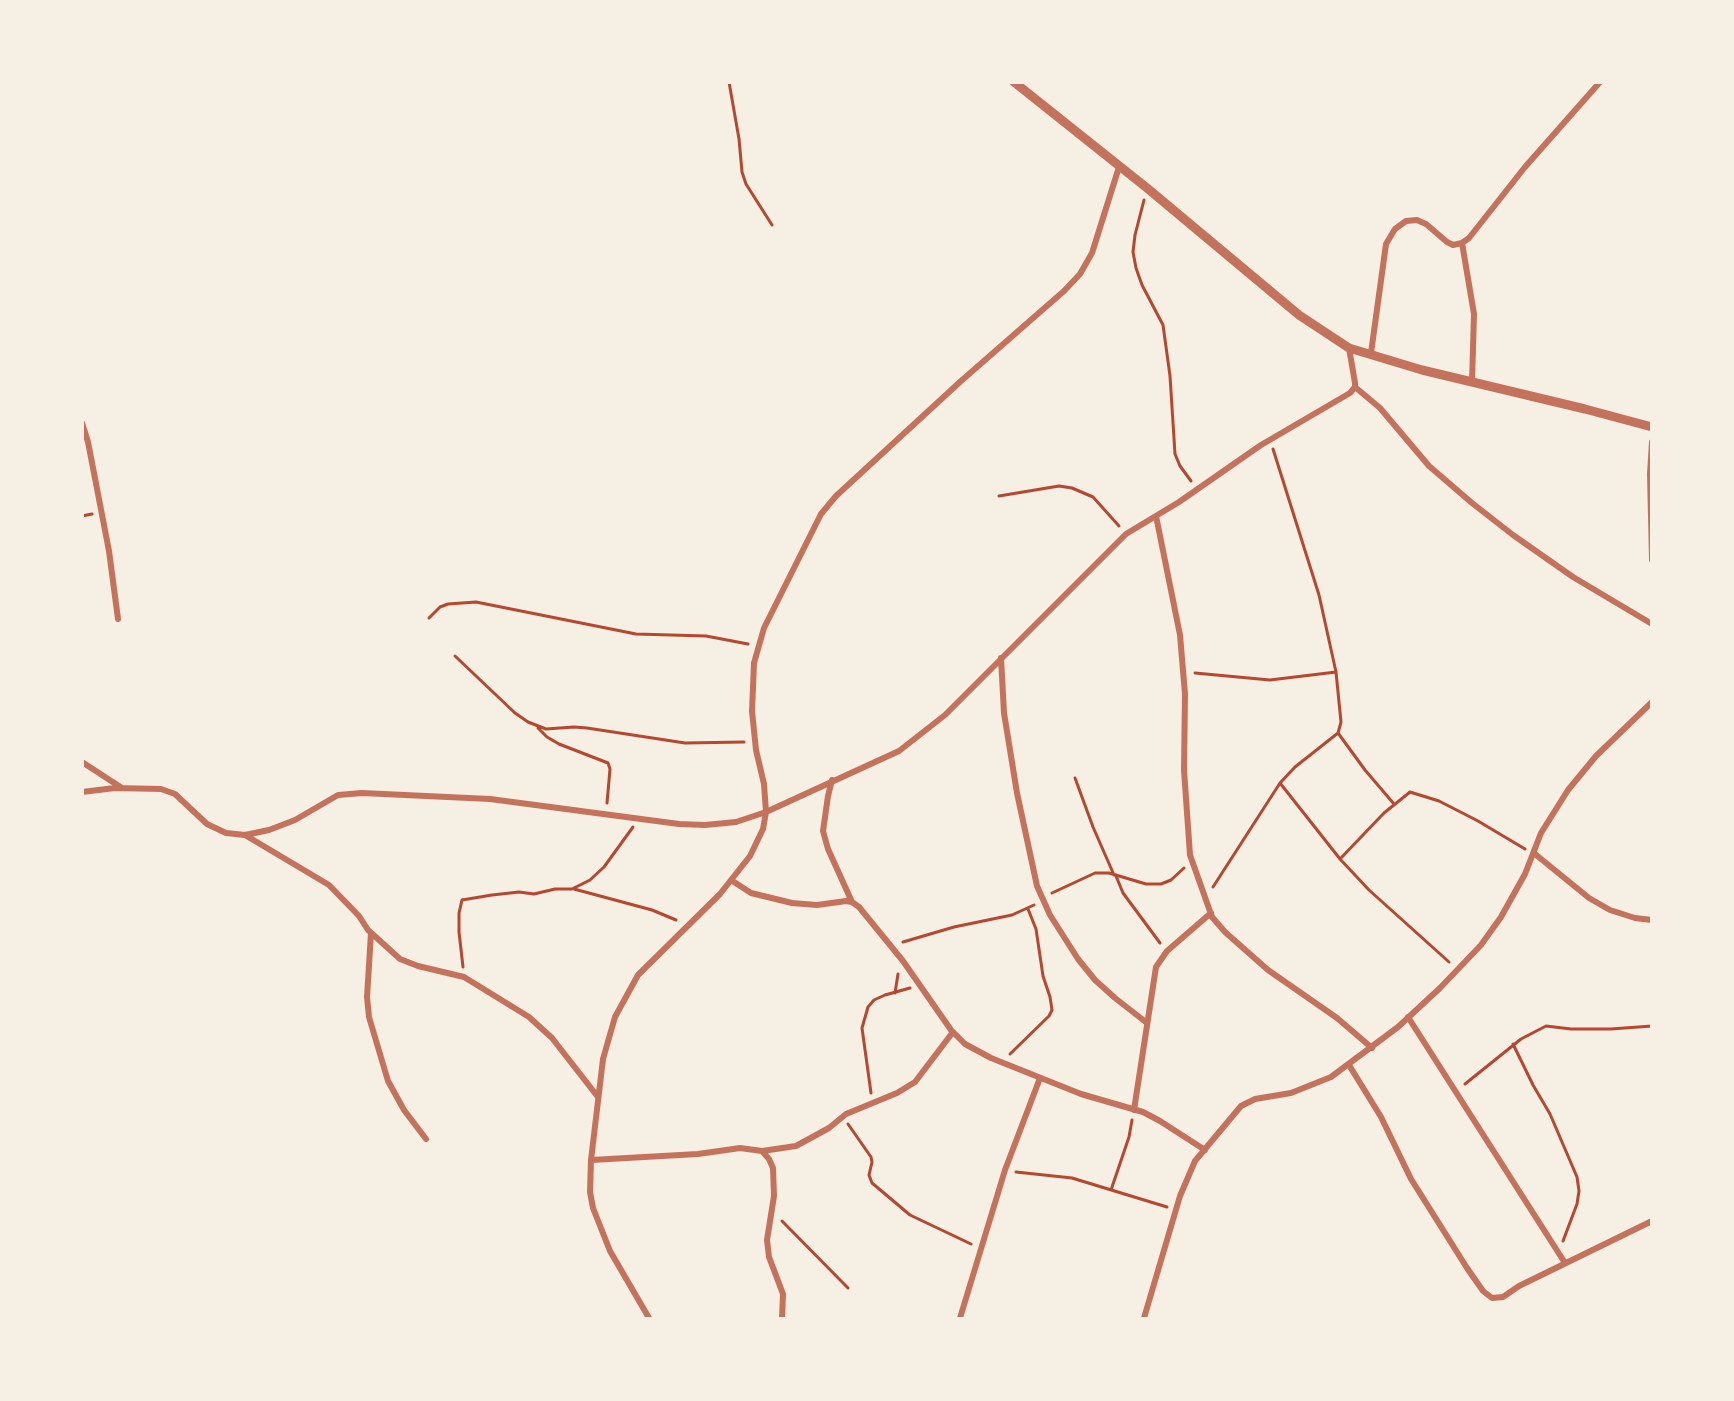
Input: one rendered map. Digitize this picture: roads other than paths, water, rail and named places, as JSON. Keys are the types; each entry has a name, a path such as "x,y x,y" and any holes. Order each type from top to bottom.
{"street":[{"path":"1014,82 1147,188 1299,315 1349,348 1422,370 1652,427"},
{"path":"1371,353 1386,244 1395,229 1406,221 1417,220 1426,224 1453,245 1469,238 1595,84"},
{"path":"649,1318 610,1251 598,1223 590,1192 591,1160 603,1059 615,1017 638,975 720,894 757,845 763,829 766,812 764,784 755,742 752,711 754,663 764,628 821,514 836,496 960,381 1064,291 1080,274 1092,253 1119,167"},
{"path":"1462,243 1474,314 1472,382"},
{"path":"1349,348 1355,387 1380,408 1429,466 1513,535 1573,577 1652,624"},
{"path":"82,792 149,788 175,794 207,824 226,833 245,835 269,830 295,820 338,795 362,793 490,799 606,813 679,825 736,822 766,812 900,751 945,715 1126,534 1198,489 1269,439 1342,399 1355,387"},
{"path":"82,423 98,487 117,619"},
{"path":"1652,442 1650,486 1652,560"},
{"path":"1156,516 1180,635 1184,672 1184,770 1192,861 1205,899 1211,913 1225,932 1268,970 1337,1018 1372,1048"},
{"path":"1001,658 1004,713 1017,793 1029,854 1042,899 1067,943 1095,980 1147,1023"},
{"path":"1144,1318 1176,1210 1195,1161 1241,1106 1255,1099 1291,1093 1331,1077 1372,1048 1458,969 1481,945 1501,917 1534,855 1541,833 1568,790 1596,756 1652,702"},
{"path":"82,762 122,788"},
{"path":"832,780 823,831 828,849 852,902"},
{"path":"245,835 329,885 345,900 371,933 400,959 418,966 464,977 518,1009 542,1028 598,1097"},
{"path":"1534,855 1589,898 1611,910 1635,918 1652,920"},
{"path":"731,880 751,893 792,903 817,905 852,902 860,907 920,984 953,1032 965,1044 1040,1078 1160,1121 1205,1150"},
{"path":"1134,1110 1156,967 1167,951 1211,913"},
{"path":"371,933 367,997 369,1017 388,1081 404,1110 426,1138"},
{"path":"1408,1017 1565,1263"},
{"path":"591,1160 698,1154 740,1148 762,1151 796,1146 829,1128 843,1117 897,1094 915,1082 953,1032"},
{"path":"1349,1065 1381,1117 1411,1179 1483,1292 1492,1298 1503,1297 1519,1286 1652,1221"},
{"path":"960,1318 1005,1170 1040,1078"},
{"path":"762,1151 773,1168 774,1196 767,1240 769,1257 783,1294 782,1318"}]}
